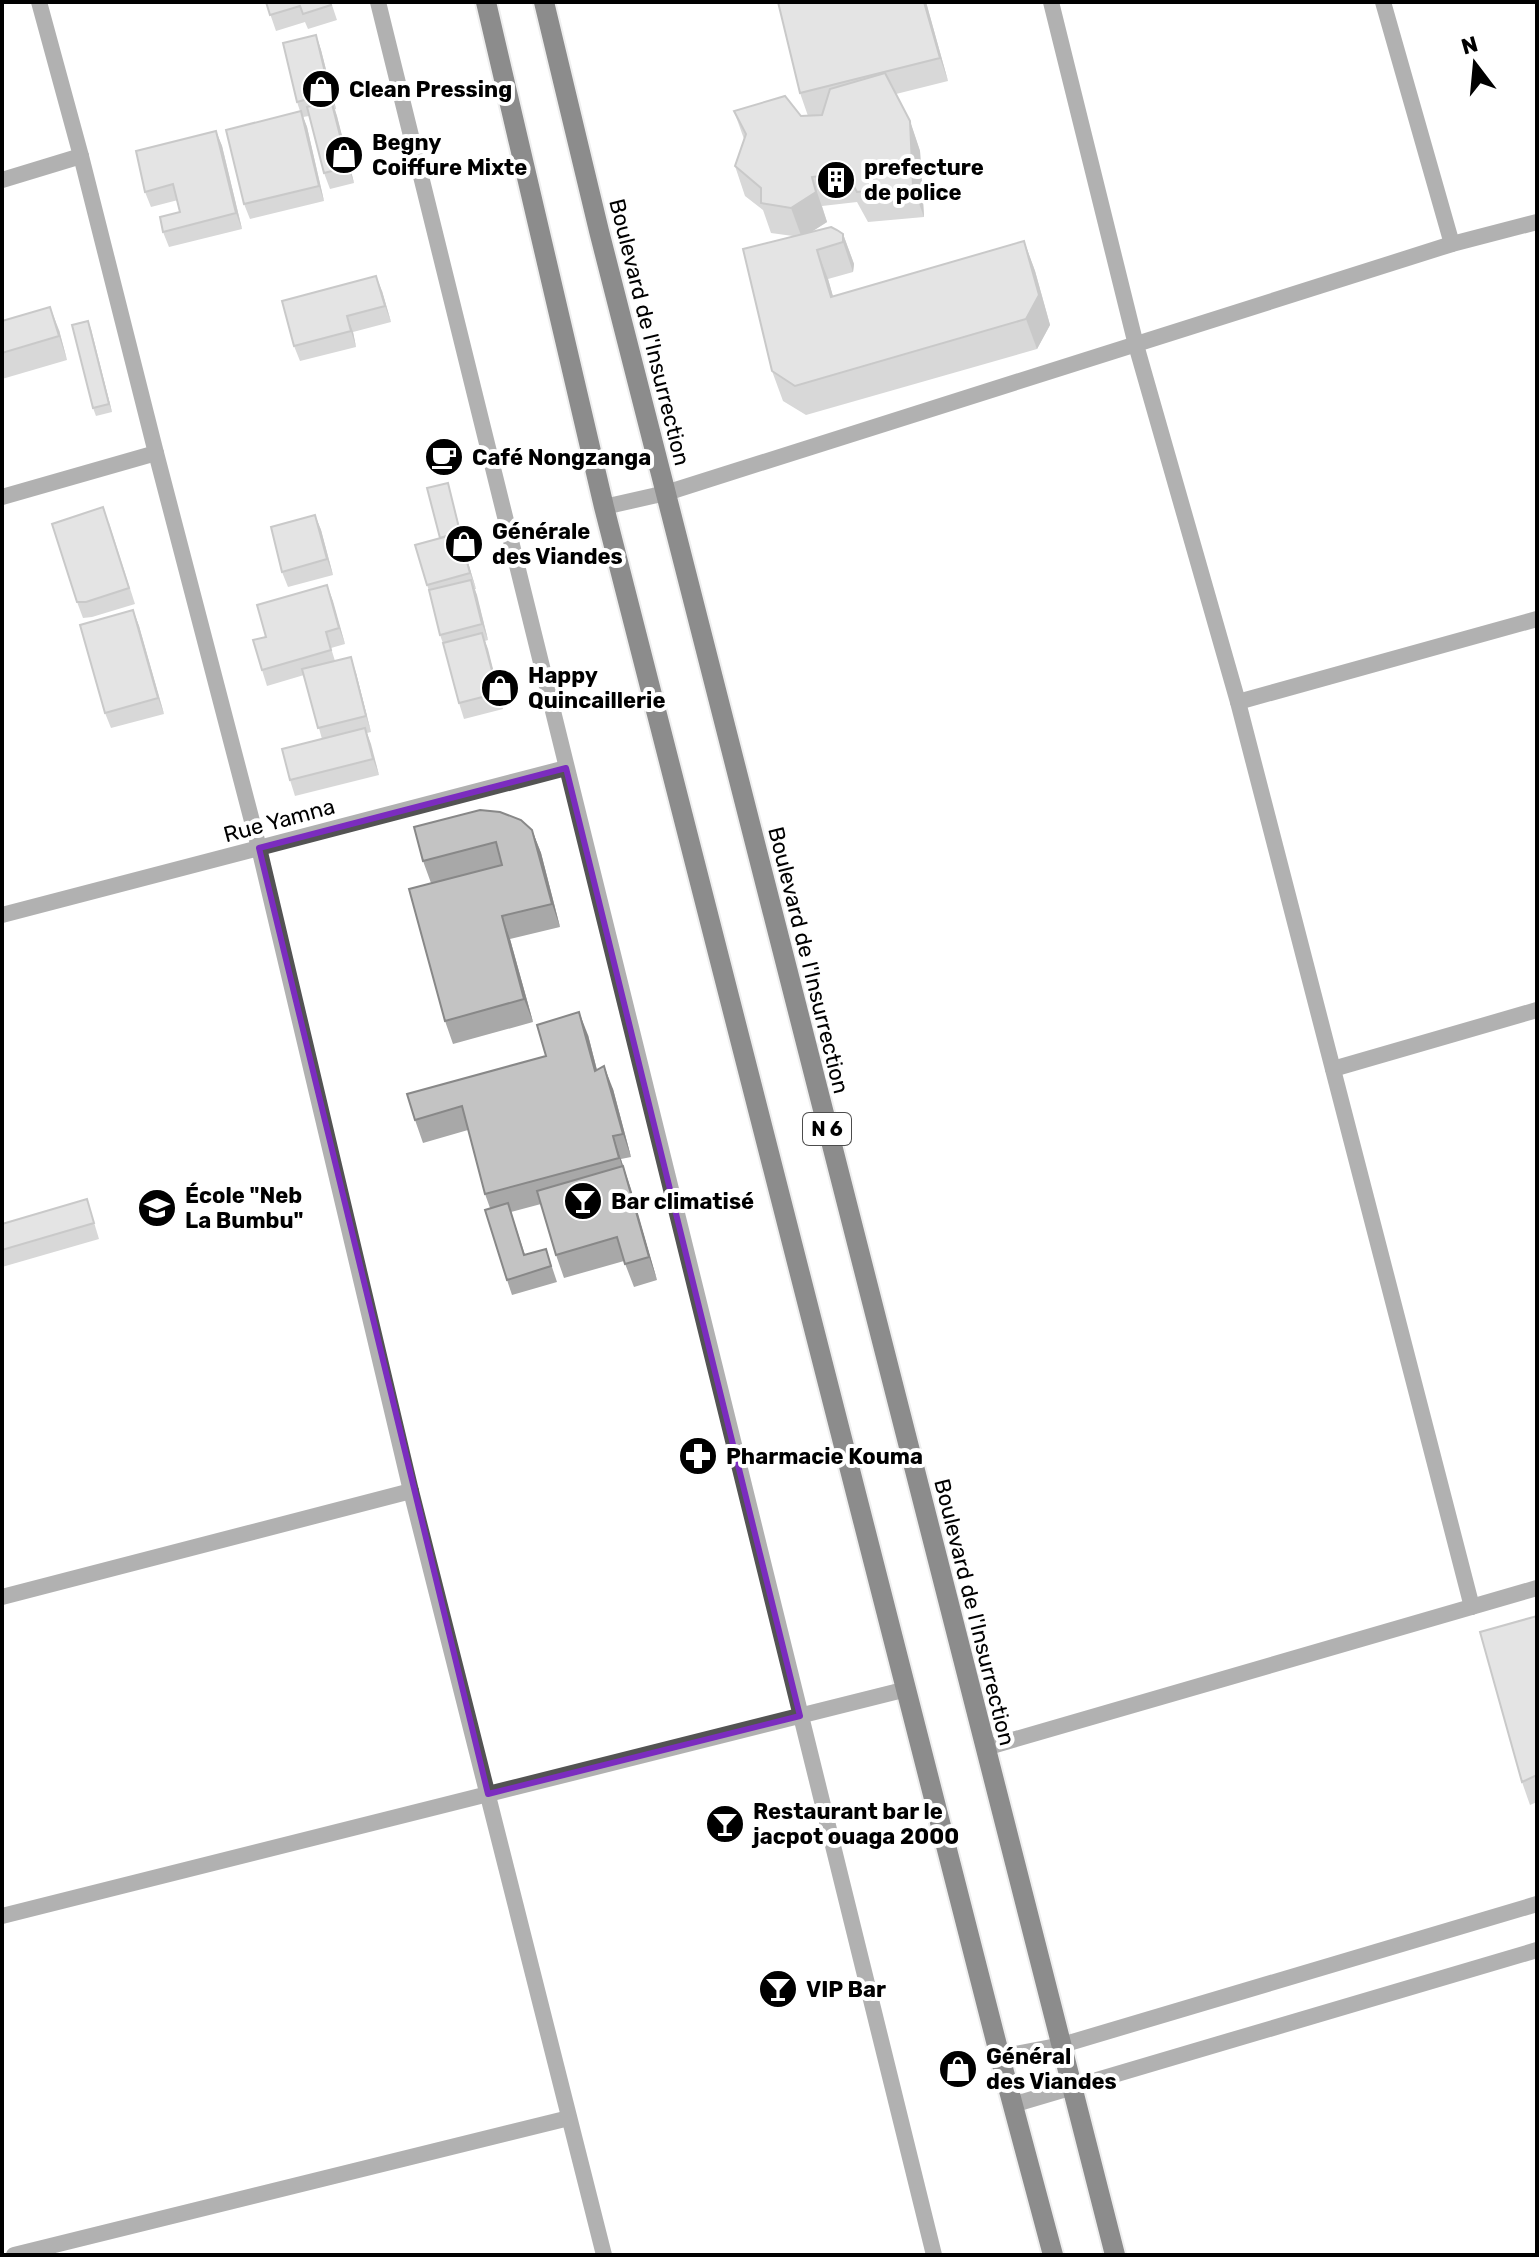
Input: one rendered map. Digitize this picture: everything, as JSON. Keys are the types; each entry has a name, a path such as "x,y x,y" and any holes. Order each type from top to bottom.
{"main road":[{"path":"486,2 604,507 1053,2255"},
{"name":"Boulevard de l'Insurrection","path":"544,2 599,231 1115,2255"}],"street":[{"path":"39,2 259,848 411,1491 604,2255"},
{"path":"378,2 934,2255"},
{"path":"1051,2 1136,345 1238,702 1472,1607"},
{"path":"1383,2 1452,244"},
{"path":"2,180 81,156"},
{"path":"604,507 666,493 1452,244 1537,222"},
{"path":"2,497 156,453"},
{"path":"1238,702 1537,619"},
{"name":"Rue Yamna","path":"2,915 566,768"},
{"path":"1333,1069 1537,1010"},
{"path":"2,1597 411,1491"},
{"path":"985,1748 1537,1588"},
{"path":"2,1916 907,1689"},
{"path":"1000,2057 1062,2045 1537,1904"},
{"path":"1012,2105 1537,1950"},
{"path":"14,2255 569,2118"}],"highlighted area":[{"path":"566,768 800,1716 488,1794 259,848"}],"building":[{"path":"266,2 330,2 331,5 303,14 300,6 270,15"},
{"path":"778,2 924,2 940,58 800,93"},
{"path":"316,35 330,93 297,102 283,43"},
{"name":"prefecture de police","path":"885,73 910,121 913,187 857,192 846,172 812,177 816,192 791,208 761,203 761,188 735,166 746,134 734,111 785,96 801,116 822,115 830,89"},
{"path":"331,100 348,167 324,173 307,107"},
{"path":"301,111 319,186 244,204 226,130"},
{"path":"216,131 236,213 163,232 160,217 180,212 173,184 145,192 136,151"},
{"path":"831,227 843,234 843,242 817,250 831,297 1024,241 1039,295 1026,319 795,386 772,371 743,249"},
{"path":"376,276 385,306 347,316 351,331 294,346 282,301"},
{"path":"50,307 59,336 2,353 2,321"},
{"path":"88,321 109,404 93,408 72,325"},
{"path":"448,483 460,532 440,538 427,488"},
{"path":"103,507 129,588 77,602 52,524"},
{"path":"315,515 327,559 282,572 271,527"},
{"path":"459,533 470,573 427,585 415,545"},
{"path":"471,580 482,624 440,635 429,590"},
{"path":"327,585 339,628 326,632 331,650 262,670 253,640 266,637 257,605"},
{"path":"133,610 158,698 105,713 80,625"},
{"path":"482,633 498,693 459,703 443,643"},
{"path":"351,657 366,716 318,728 302,669"},
{"path":"365,728 373,759 290,780 282,749"},
{"path":"480,810 500,812 521,820 532,830 552,904 502,916 524,999 445,1021 409,889 502,865 496,842 423,861 414,827"},
{"path":"579,1012 595,1071 604,1066 623,1134 613,1136 619,1158 485,1194 462,1106 415,1120 407,1094 546,1056 537,1025"},
{"path":"623,1166 649,1257 625,1264 617,1237 556,1255 537,1191"},
{"path":"87,1199 94,1223 2,1250 2,1224"},
{"path":"508,1203 524,1255 546,1249 551,1266 507,1280 485,1210"},
{"path":"1537,1616 1537,1775 1522,1782 1480,1632"}],"place":[{"name":"Clean Pressing","path":"321,89"},
{"name":"Begny Coiffure Mixte","path":"344,155"},
{"name":"prefecture de police","path":"836,180"},
{"name":"Café Nongzanga","path":"444,457"},
{"name":"Générale des Viandes","path":"464,544"},
{"name":"Happy Quincaillerie","path":"500,688"},
{"name":"Bar climatisé","path":"583,1201"},
{"name":"École \"Neb La Bumbu\"","path":"157,1208"},
{"name":"Pharmacie Kouma","path":"698,1456"},
{"name":"Restaurant bar le jacpot ouaga 2000","path":"725,1824"},
{"name":"VIP Bar","path":"778,1989"},
{"name":"Général des Viandes","path":"958,2069"}]}
